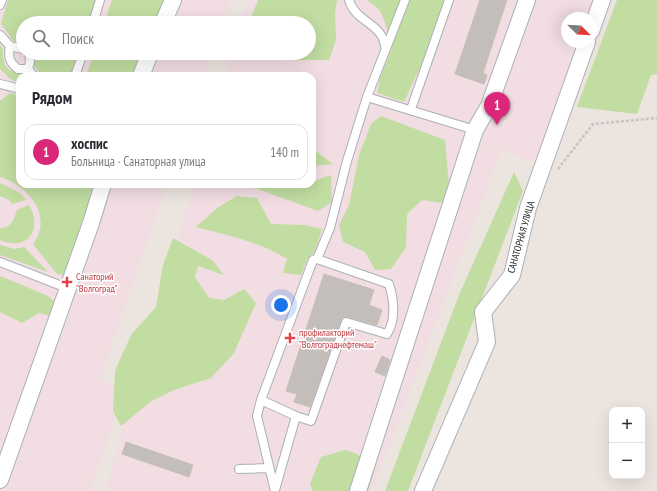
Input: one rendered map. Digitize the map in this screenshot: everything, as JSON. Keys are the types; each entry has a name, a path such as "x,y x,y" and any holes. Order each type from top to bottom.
{"street":[{"path":"166,16 173,0"},
{"path":"358,491 475,130 489,106 527,0"},
{"path":"597,14 602,0"},
{"name":"САНАТОРНАЯ УЛИЦА","path":"423,491 487,342 483,312 512,275 528,208 585,48"},
{"path":"143,72 147,60"},
{"path":"0,480 102,188"}],"lane":[{"path":"0,5 2,0"},
{"path":"95,16 100,0"},
{"path":"350,0 352,8 356,14 382,34 385,47"},
{"path":"275,491 257,416 261,400 313,260 317,259 330,228 347,161 367,97 385,47 405,0"},
{"path":"411,109 449,0"},
{"path":"0,35 10,46 16,47"},
{"path":"10,46 8,56 11,63 18,69 28,69 31,72"},
{"path":"28,69 30,60"},
{"path":"76,72 81,60"},
{"path":"0,84 16,88"},
{"path":"367,97 411,109 475,130"},
{"path":"261,400 311,421 346,322 387,334 393,325 392,294 389,284 317,259"},
{"path":"0,262 67,288"},
{"path":"275,491 296,416"},
{"path":"238,469 269,468"}],"path":[{"path":"556,172 593,124 657,118"}],"shaded area":[{"name":"Санаторий \"Волгоград\"","path":"0,0 229,0 225,16 16,16 16,60 210,60 206,72 16,72 16,188 166,188 100,379 125,389 90,491 0,491"},
{"name":"профилакторий \"Волгограднефтемаш\"","path":"249,0 606,0 597,26 597,12 561,12 561,48 590,48 549,167 338,92 501,151 372,491 105,491 193,188 316,188 316,72 226,72 229,60 316,60 316,16 243,16"}],"green space":[{"path":"8,0 98,0 92,16 16,16 16,44 1,24"},
{"path":"112,0 169,0 163,16 106,16"},
{"path":"258,0 337,0 335,13 336,40 329,60 316,60 316,16 252,16"},
{"path":"367,0 445,0 423,61 404,102 377,93 380,78 392,48 385,22 379,9"},
{"path":"617,0 657,0 657,74 651,75 637,114 577,107"},
{"path":"0,45 3,49 4,64 8,69 16,72 16,82 9,78 0,69"},
{"path":"34,60 78,60 73,72 39,72 34,66"},
{"path":"92,60 145,60 141,72 87,72"},
{"path":"10,93 16,95 16,185 0,177 0,101"},
{"path":"381,116 445,140 449,186 443,203 422,200 407,214 406,247 391,269 375,270 365,252 343,242 339,225 349,205 359,155 371,124"},
{"path":"317,152 333,164 316,166"},
{"path":"514,172 523,191 408,491 385,491 459,295"},
{"path":"331,175 332,202 318,211 255,188 316,188 316,181"},
{"path":"0,183 20,193 26,200 12,204 9,200 0,196"},
{"path":"21,188 95,188 67,275 57,274 33,244 39,233 41,223 35,203"},
{"path":"237,196 257,198 271,224 305,225 322,229 315,251 307,260 301,275 283,273 287,259 277,253 243,240 196,227 217,208"},
{"path":"29,205 33,214 34,222 33,230 30,236 25,241 18,243 10,243 0,240 0,228 7,227 13,220 17,210"},
{"path":"173,238 212,260 224,275 198,266 195,277 209,298 224,300 244,289 256,303 234,353 211,378 174,390 150,402 121,426 113,411 115,371 131,335 156,307 163,265"},
{"path":"0,245 15,249 24,247 48,272 0,255"},
{"path":"0,276 48,296 57,304 51,316 39,313 22,323 0,312"},
{"path":"345,450 357,454 375,469 368,491 313,491 310,484 321,457"}],"building":[{"path":"480,0 507,0 483,73 487,75 484,84 455,74"},
{"path":"324,274 374,290 369,305 382,310 377,325 348,317 342,318 310,407 294,402 297,394 286,391"},
{"path":"382,356 390,360 385,376 375,372"},
{"path":"126,442 193,465 189,477 122,454"}],"place":[{"name":"хоспис","path":"497,125"},
{"name":"Санаторий \"Волгоград\"","path":"67,282"},
{"name":"профилакторий \"Волгограднефтемаш\"","path":"290,338"}]}
